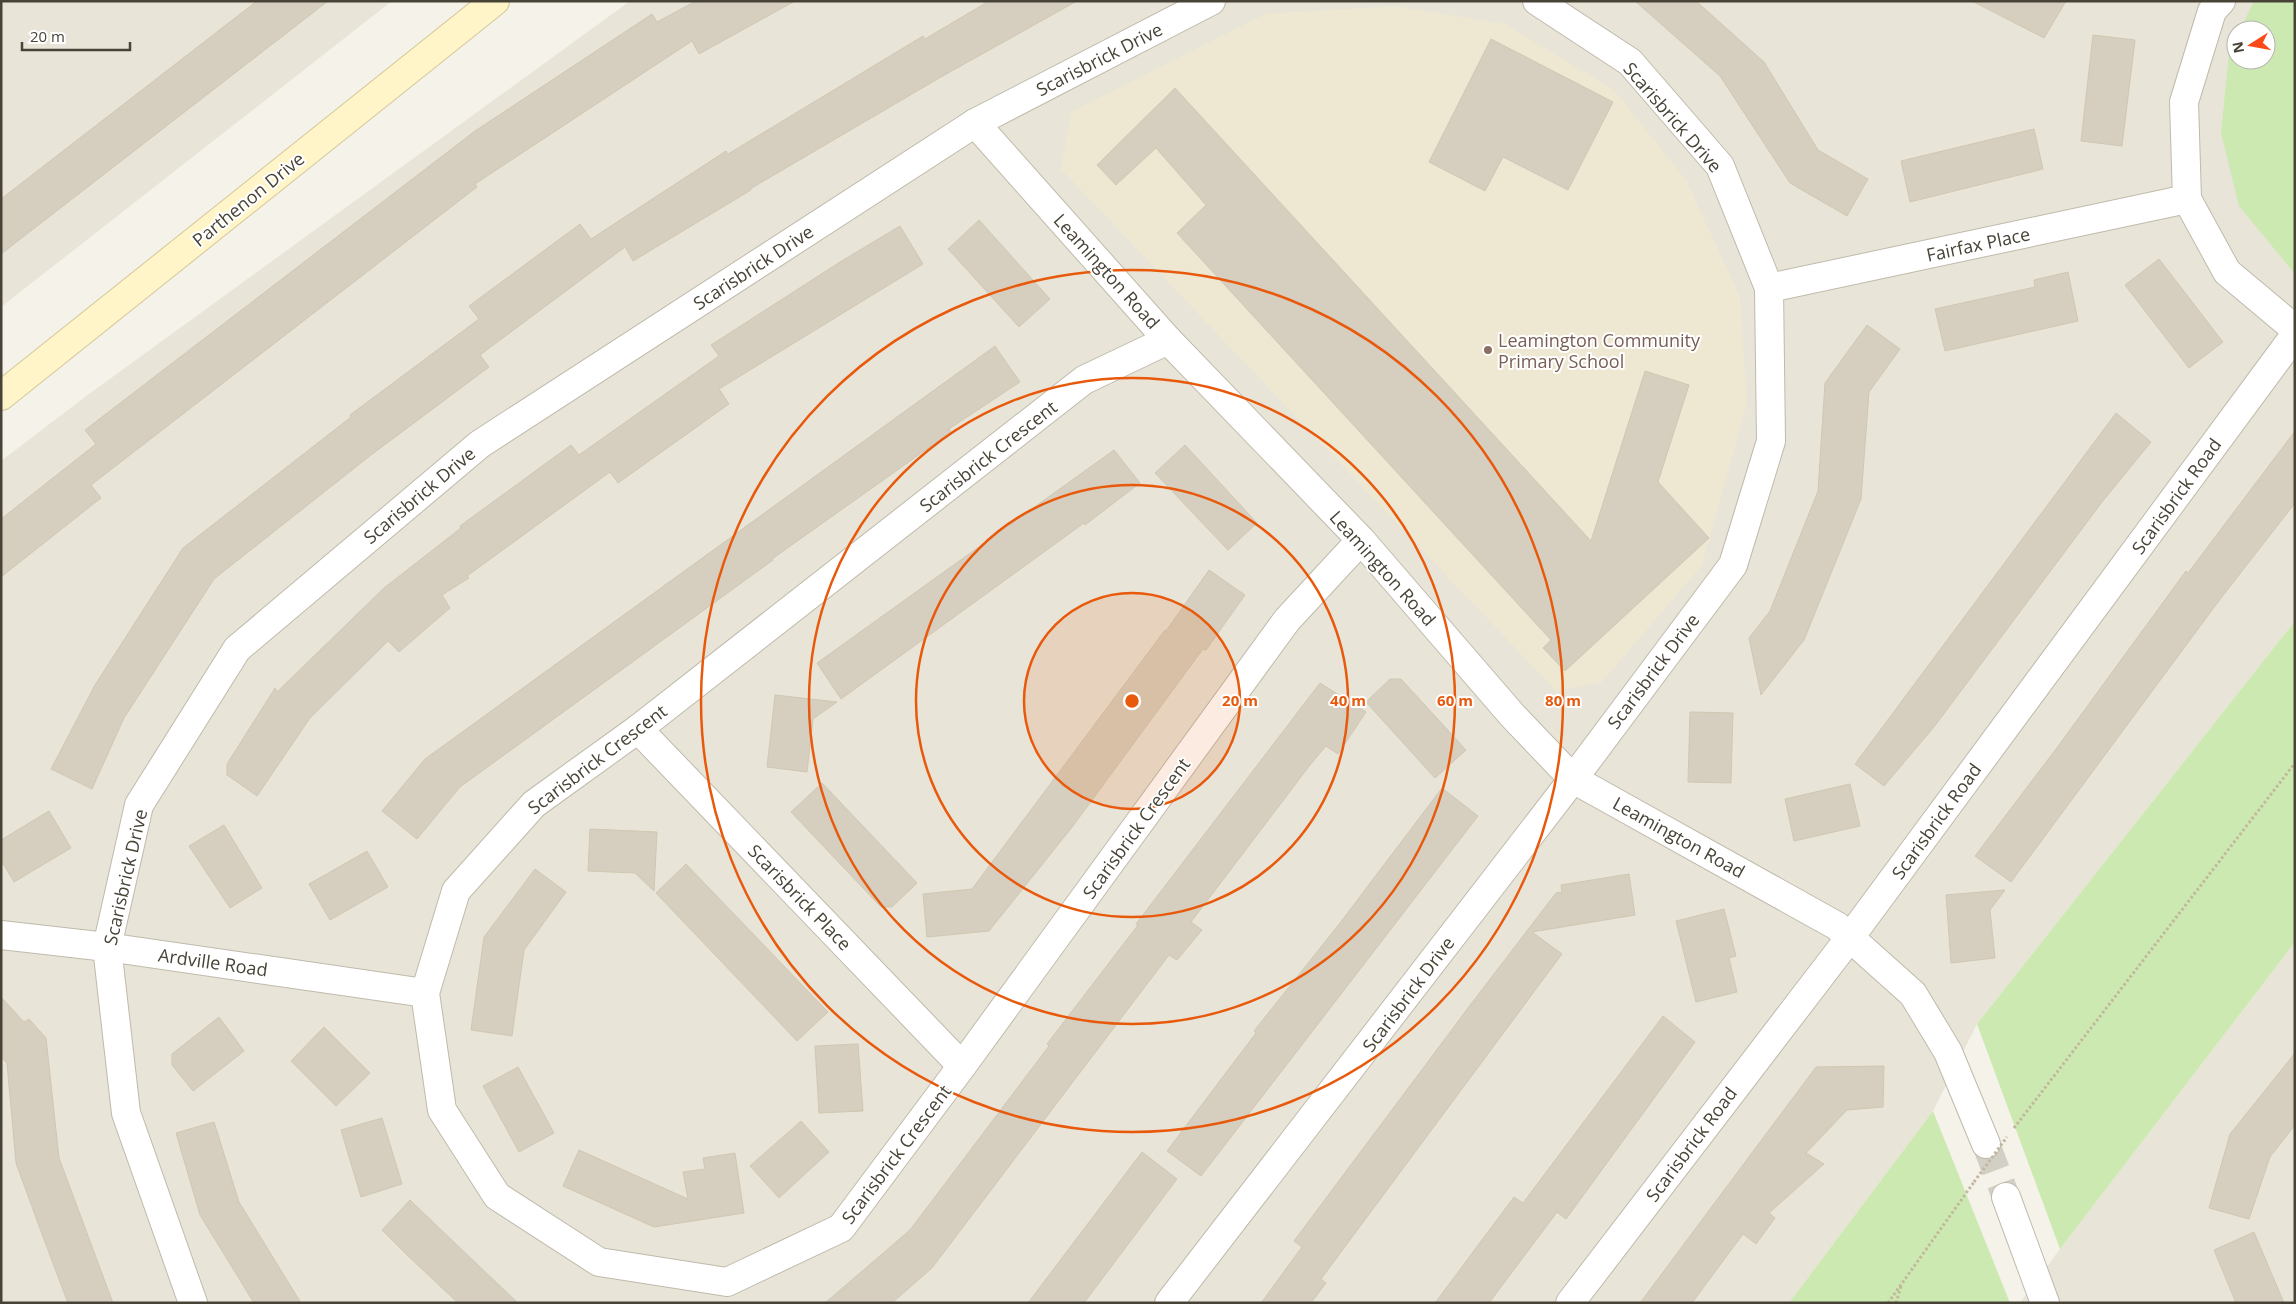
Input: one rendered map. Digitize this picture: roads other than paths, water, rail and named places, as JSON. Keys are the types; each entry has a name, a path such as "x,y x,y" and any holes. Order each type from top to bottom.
{"main road":[{"name":"Parthenon Drive","path":"1,396 495,1"}],"street":[{"name":"Scarisbrick Drive","path":"193,1303 126,1113 108,947 139,805 237,649 480,444 975,123 1212,1"},
{"name":"Scarisbrick Drive","path":"1169,1303 1573,779 1733,565 1771,440 1769,288 1720,166 1630,62 1537,1"},
{"path":"2209,5 2184,102 2186,198 2227,272 2295,330"},
{"name":"Leamington Road","path":"975,123 1168,340 1361,540 1512,715 1573,779 1837,926 1851,936 1914,994 1997,1140"},
{"name":"Fairfax Place","path":"1769,288 2186,198"},
{"name":"Scarisbrick Road","path":"1570,1303 1851,936 2295,335"},
{"name":"Scarisbrick Crescent","path":"1168,340 1084,380 638,729 534,804 456,891 425,992 442,1110 498,1196 600,1262 729,1292 841,1228 962,1066 1287,620 1361,540"},
{"name":"Scarisbrick Place","path":"638,729 962,1066"},
{"name":"Ardville Road","path":"1,935 108,947 425,992"},
{"path":"2006,1197 2045,1303"}],"tunnel":[{"path":"1986,1144 2006,1197"}],"place":[{"name":"Leamington Community Primary School","path":"1488,350"}]}
